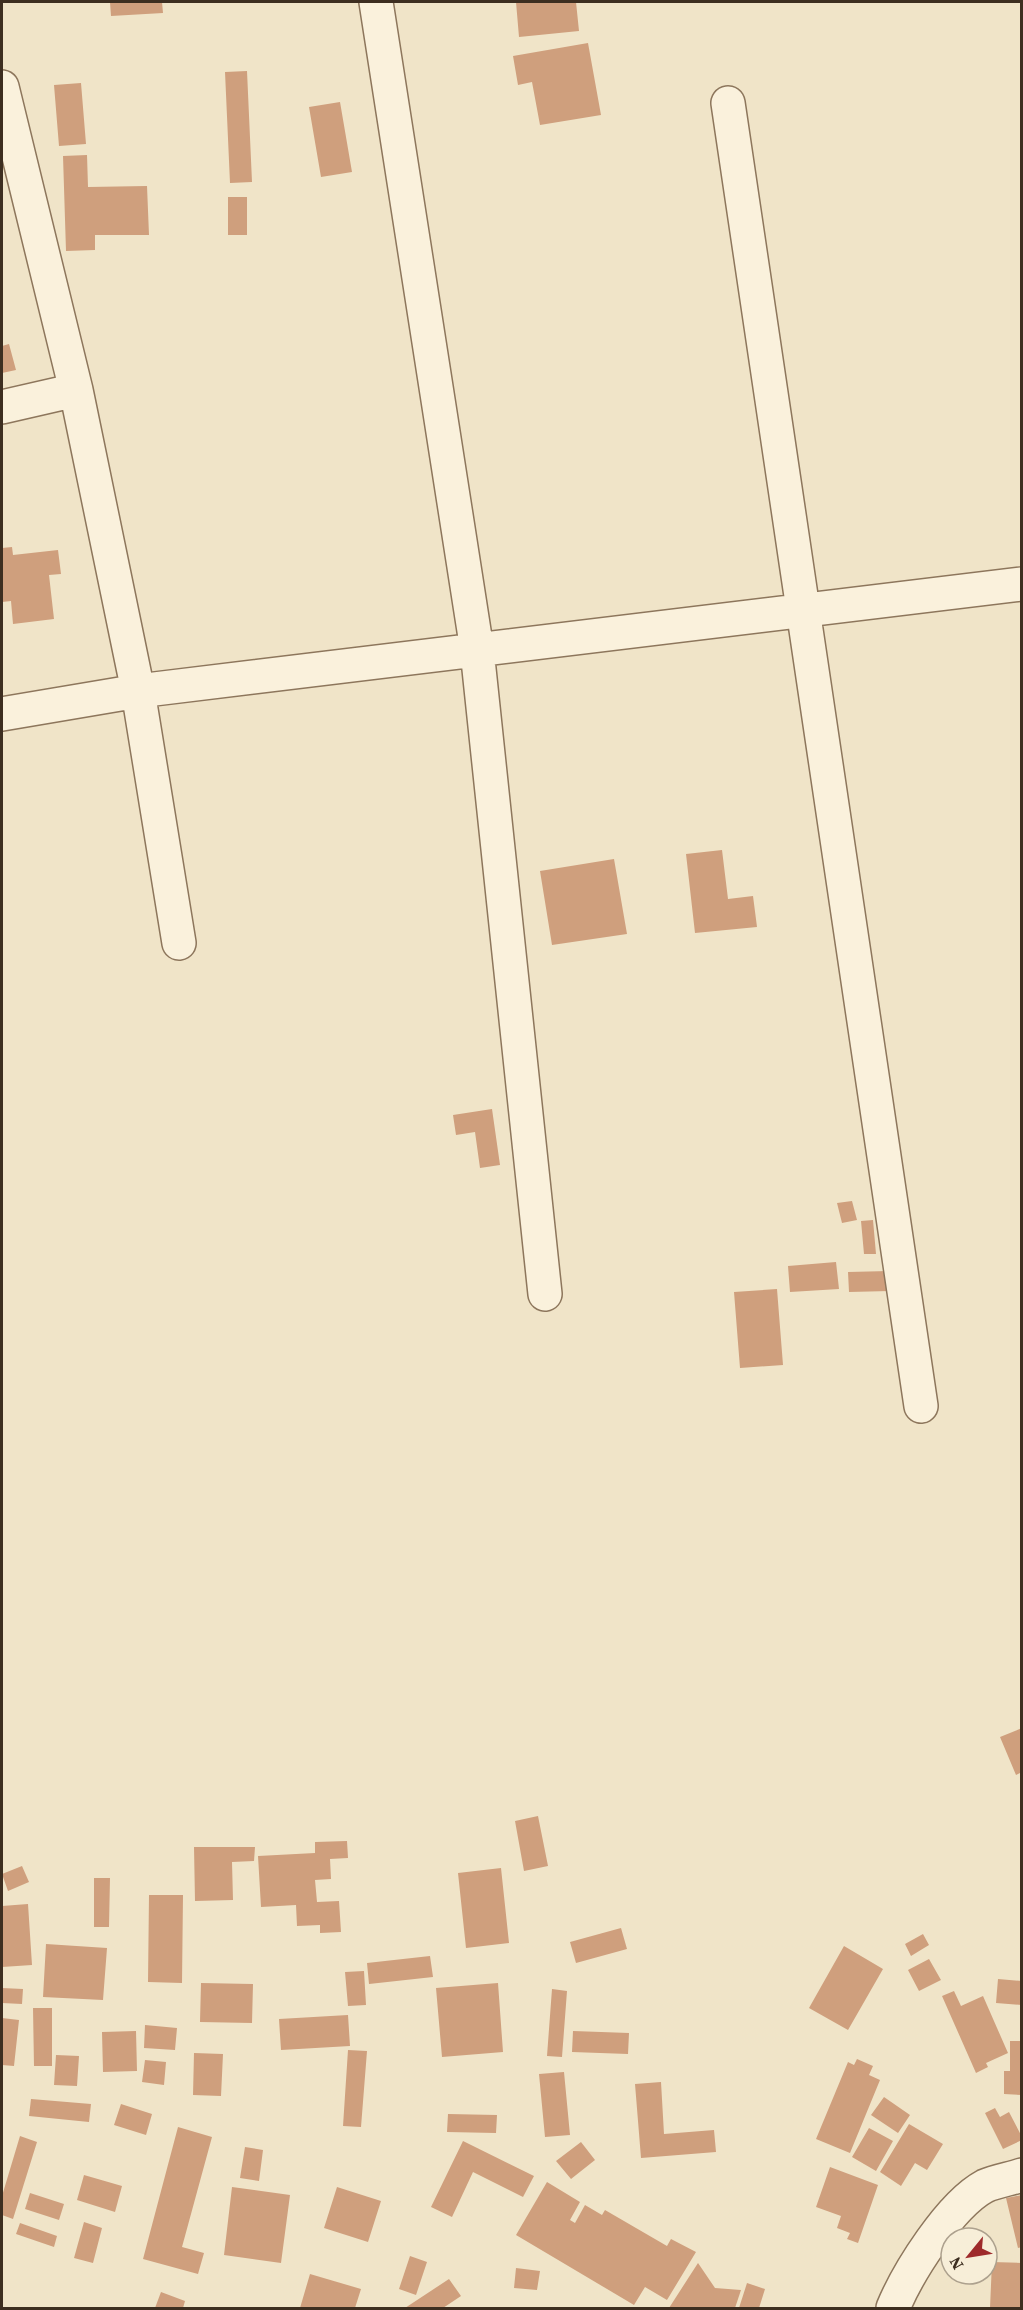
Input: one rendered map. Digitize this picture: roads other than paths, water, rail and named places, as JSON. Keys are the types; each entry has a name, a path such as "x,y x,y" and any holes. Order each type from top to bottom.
{"street":[{"path":"376,2 477,650 545,1294"},
{"path":"2,87 76,390 138,691 179,943"},
{"path":"728,103 921,1407"},
{"path":"2,407 76,390"},
{"path":"2,714 138,691 1022,585"},
{"path":"893,2308 902,2286 950,2214 985,2186 1022,2175"}]}
